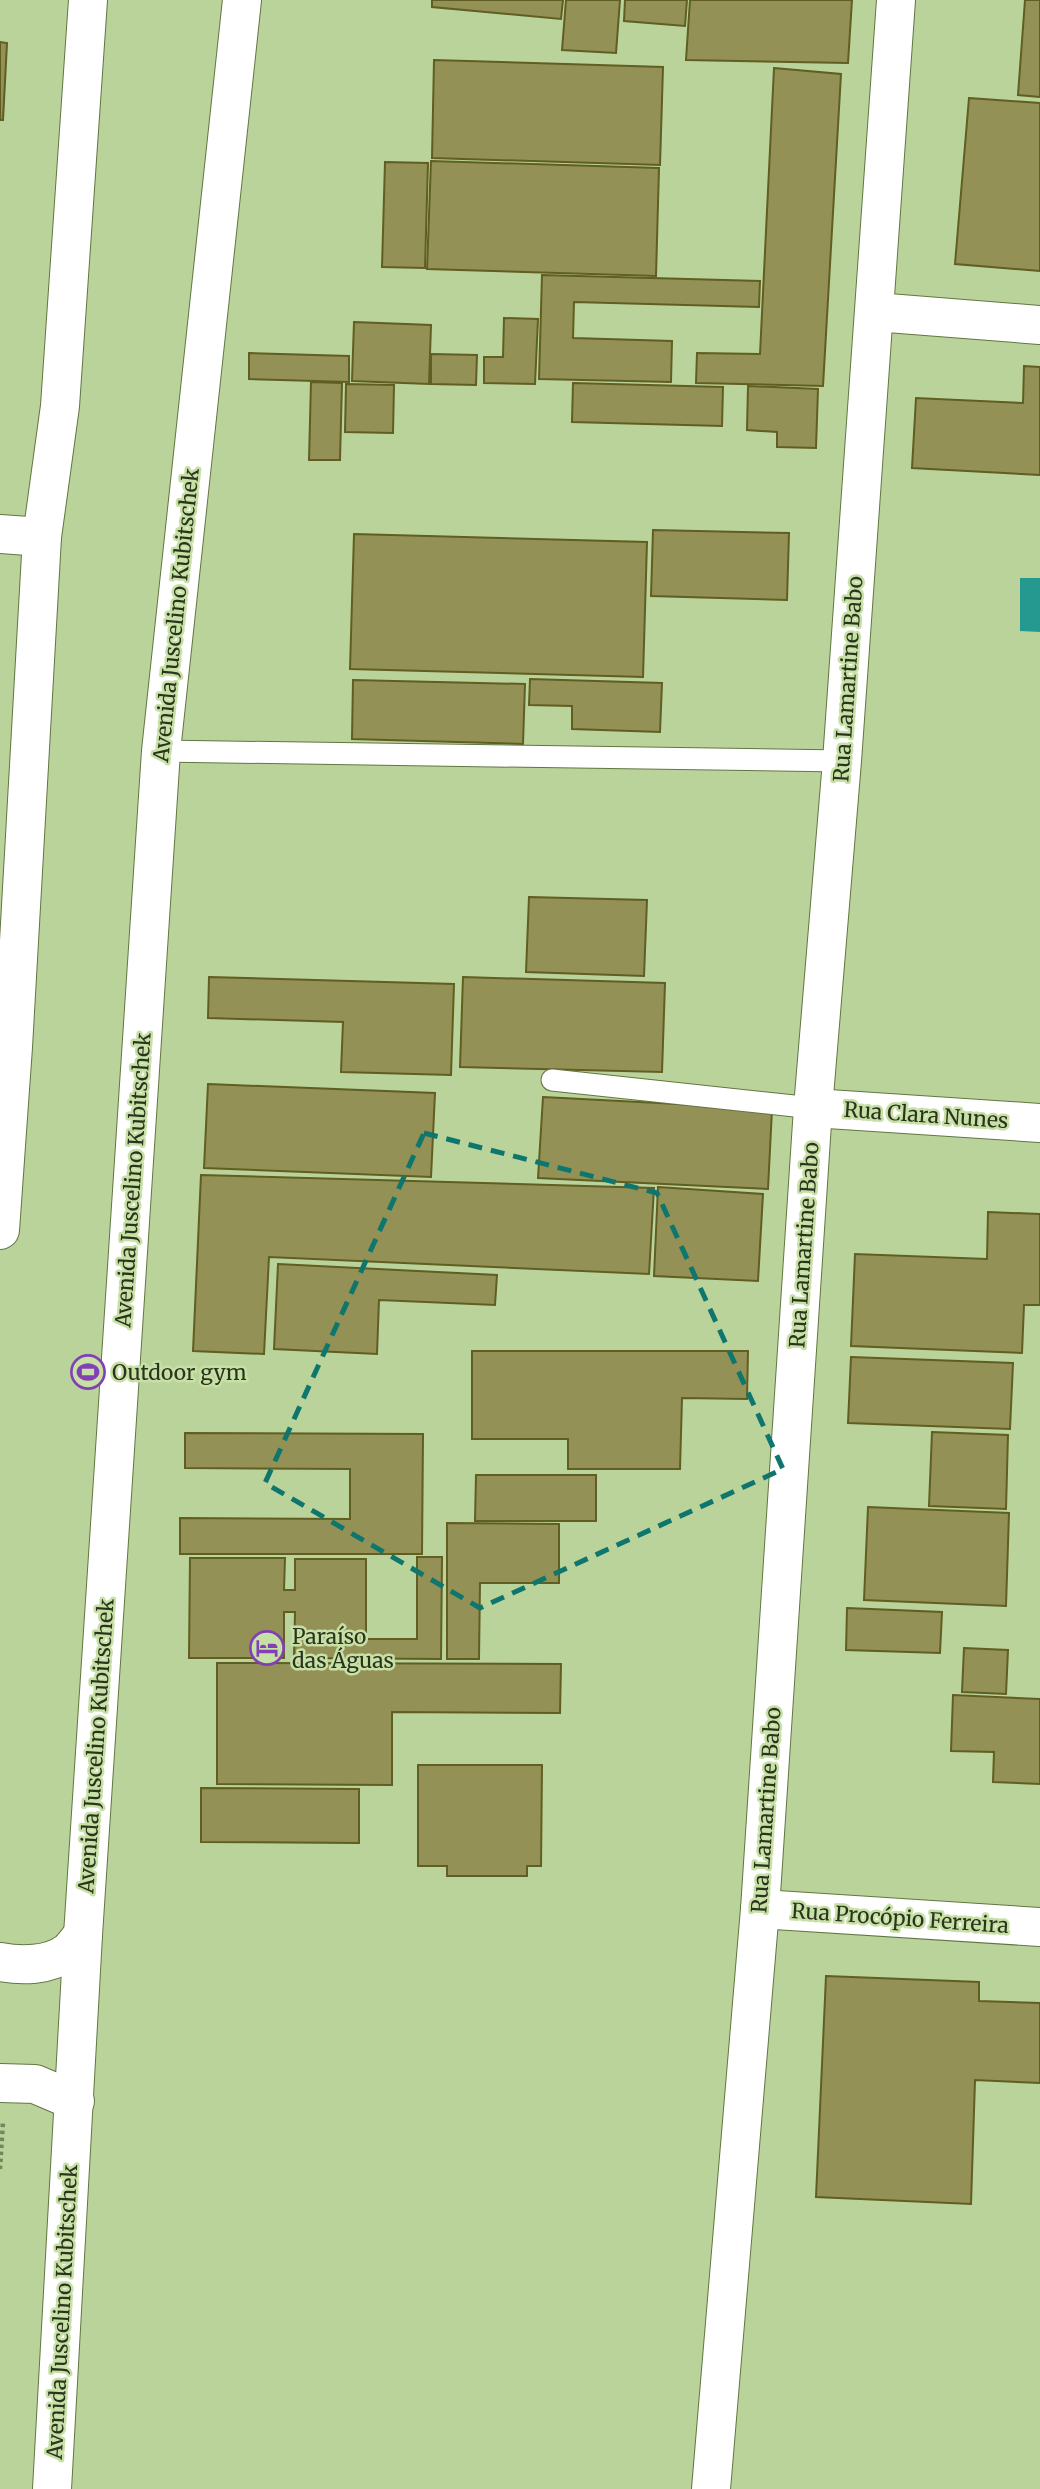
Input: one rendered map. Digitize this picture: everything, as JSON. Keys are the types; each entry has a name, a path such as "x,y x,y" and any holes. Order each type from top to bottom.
{"main road":[{"path":"0,1230 7,1047 42,537 60,407 88,0"},
{"name":"Avenida Juscelino Kubitschek","path":"52,2489 83,1935 161,751 242,0"},
{"name":"Rua Lamartine Babo","path":"711,2489 760,1909 813,1108 842,761 896,0"},
{"path":"875,312 1040,324"},
{"path":"0,534 42,537"},
{"name":"Rua Clara Nunes","path":"813,1108 1040,1123"},
{"name":"Rua Procópio Ferreira","path":"760,1909 1040,1927"},
{"path":"0,1962 20,1965 50,1960 68,1952 83,1935"},
{"path":"3,2083 35,2084 75,2101"}],"lane":[{"path":"161,751 842,761"},
{"path":"552,1080 813,1108"}],"path":[{"path":"0,2169 3,2083"}],"highlighted area":[{"path":"424,1133 657,1193 783,1469 480,1608 265,1483"}],"water":[{"path":"1020,578 1040,578 1040,632 1020,631"}],"building":[{"path":"432,0 563,0 561,19 432,7"},
{"path":"566,0 620,0 616,53 562,50"},
{"path":"625,0 687,0 685,26 624,21"},
{"path":"690,0 852,0 848,63 686,60"},
{"path":"1025,0 1040,0 1040,97 1018,95"},
{"path":"0,42 7,43 3,120 0,120"},
{"path":"434,60 663,67 660,165 432,158"},
{"path":"774,68 841,74 823,386 696,383 697,353 760,354"},
{"path":"969,98 1040,103 1040,271 955,264"},
{"path":"431,161 659,168 656,276 427,269"},
{"path":"385,162 428,163 425,268 382,267"},
{"path":"542,275 760,281 759,307 574,302 573,338 672,341 671,382 539,379"},
{"path":"504,318 538,319 535,384 484,383 484,357 503,357"},
{"path":"354,322 431,325 429,384 352,381"},
{"path":"249,353 349,356 349,382 249,379"},
{"path":"431,354 477,355 476,385 431,384"},
{"path":"1024,366 1040,367 1040,475 912,468 916,398 1023,403"},
{"path":"311,382 342,383 340,460 309,460"},
{"path":"573,383 723,387 722,426 572,422"},
{"path":"346,384 394,385 393,433 345,432"},
{"path":"748,386 818,389 816,448 777,447 777,432 747,430"},
{"path":"653,530 789,533 787,600 651,596"},
{"path":"354,534 647,542 643,677 350,669"},
{"path":"530,679 662,683 660,732 572,729 572,706 529,705"},
{"path":"353,680 525,684 523,744 352,739"},
{"path":"529,897 647,900 644,976 526,972"},
{"path":"209,977 454,984 451,1075 341,1072 343,1022 208,1018"},
{"path":"463,977 665,983 662,1072 460,1067"},
{"path":"208,1084 435,1093 431,1177 204,1168"},
{"path":"543,1097 772,1109 768,1189 538,1178"},
{"path":"201,1175 654,1188 649,1274 269,1257 264,1354 193,1351"},
{"path":"658,1187 763,1194 758,1281 654,1276"},
{"path":"988,1212 1040,1214 1040,1305 1024,1305 1022,1353 851,1346 855,1254 987,1259"},
{"path":"278,1264 497,1275 495,1305 379,1300 377,1354 274,1349"},
{"path":"472,1351 748,1351 747,1399 682,1398 680,1469 568,1469 568,1439 472,1439"},
{"path":"851,1357 1013,1363 1010,1429 848,1423"},
{"path":"932,1432 1008,1435 1006,1509 929,1506"},
{"path":"185,1433 423,1434 422,1554 180,1554 180,1518 350,1519 350,1469 185,1468"},
{"path":"476,1475 596,1475 596,1521 475,1521"},
{"path":"868,1507 1009,1513 1006,1606 864,1600"},
{"path":"447,1523 559,1524 559,1583 480,1583 479,1659 447,1659"},
{"path":"417,1557 442,1557 441,1659 294,1658 295,1612 284,1612 284,1658 189,1658 190,1558 285,1558 284,1590 295,1590 295,1559 366,1559 366,1639 417,1639"},
{"path":"847,1608 942,1612 940,1653 846,1650"},
{"path":"964,1648 1008,1650 1006,1694 962,1692"},
{"path":"217,1663 561,1664 560,1713 392,1712 392,1785 217,1784"},
{"path":"953,1695 1040,1699 1040,1784 993,1782 994,1752 951,1751"},
{"path":"418,1765 542,1765 541,1866 527,1866 527,1876 447,1876 447,1866 418,1866"},
{"path":"201,1788 359,1789 359,1843 201,1842"},
{"path":"826,1976 979,1982 979,2001 1040,2003 1040,2083 975,2080 971,2204 816,2197"}],"place":[{"name":"Outdoor gym","path":"88,1372"},
{"name":"Paraíso das Águas","path":"267,1648"}]}
